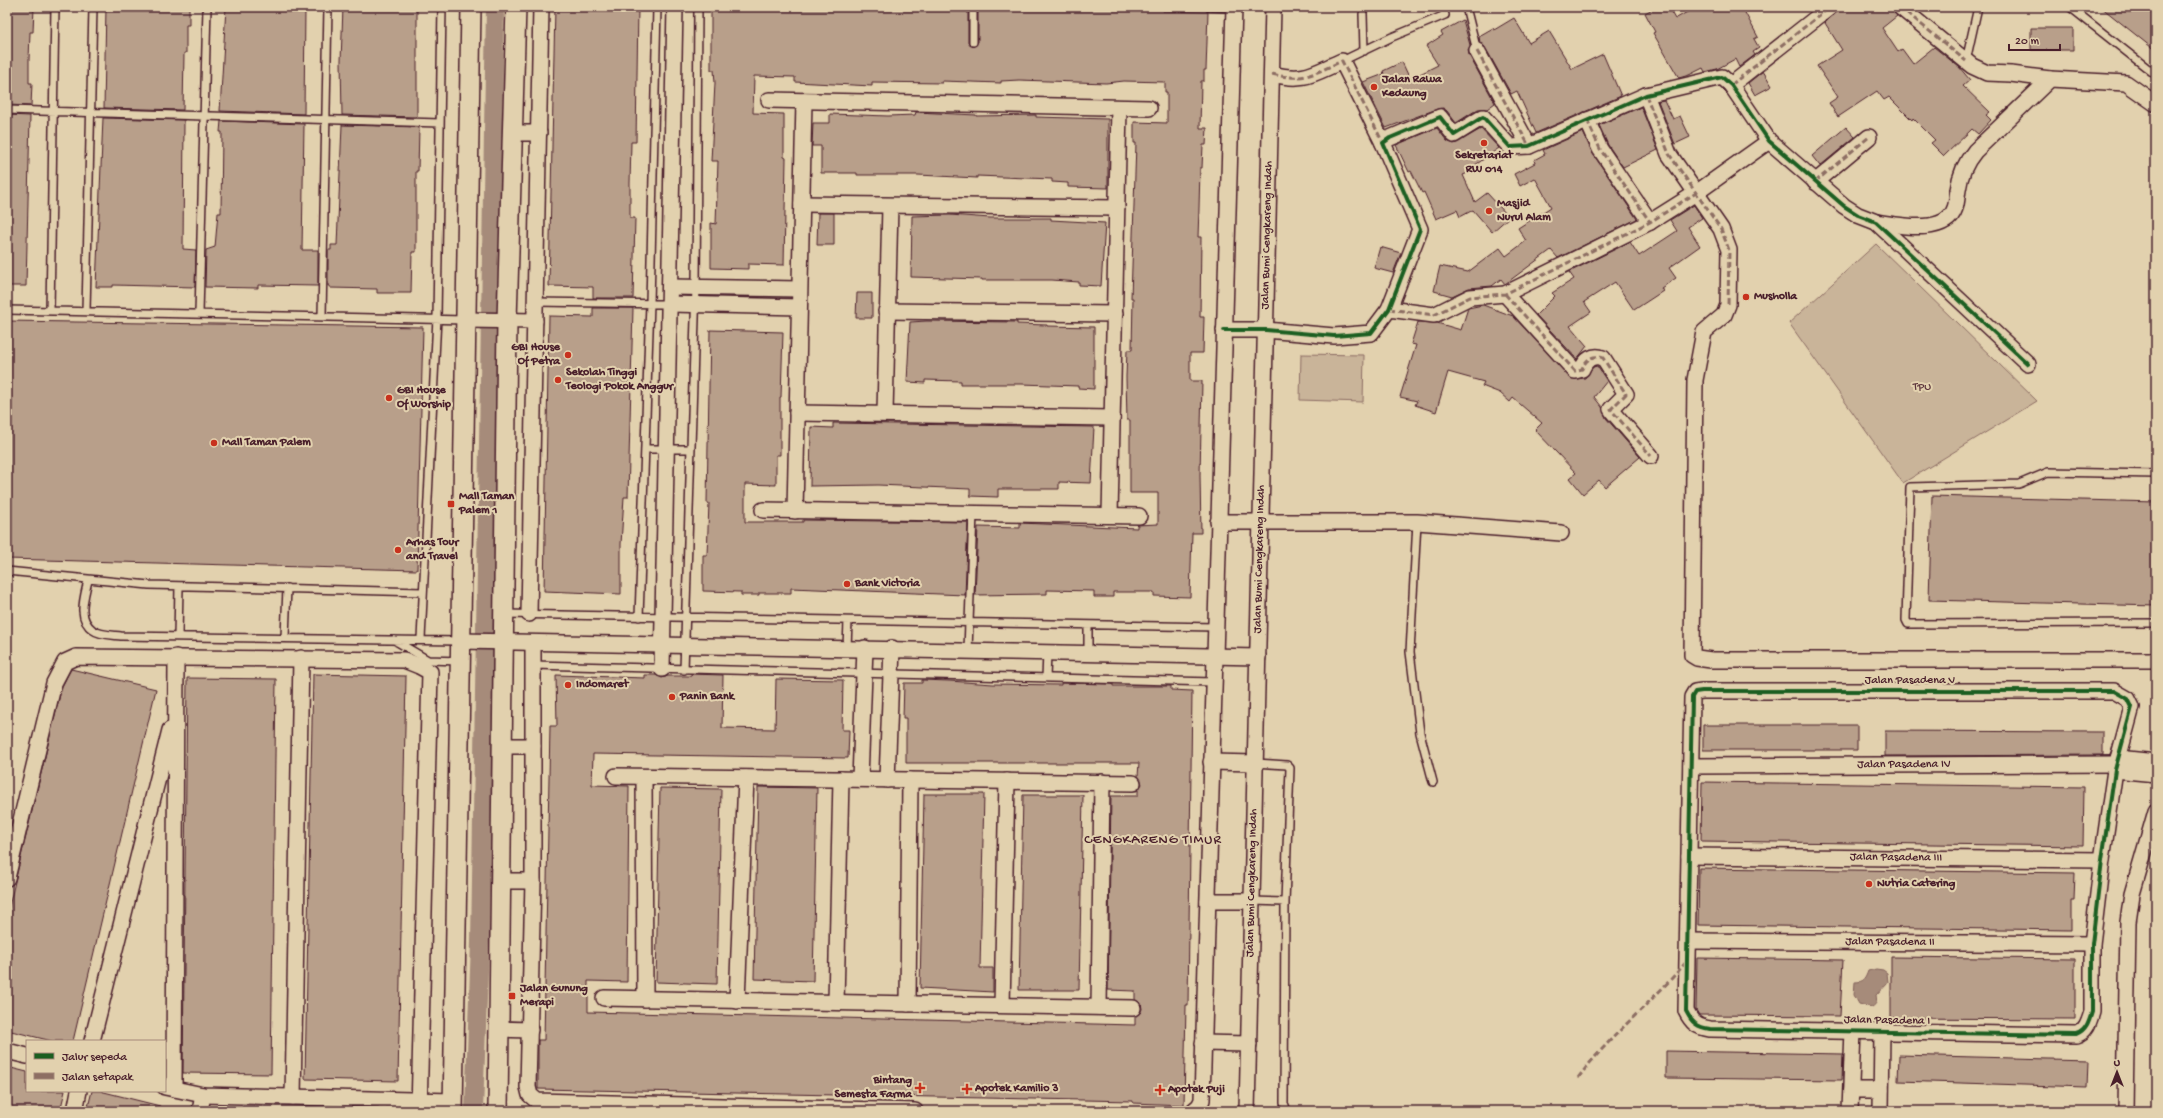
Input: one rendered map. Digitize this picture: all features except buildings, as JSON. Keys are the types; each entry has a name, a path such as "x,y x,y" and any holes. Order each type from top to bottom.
{"street":[{"path":"176,657 169,1088 203,1095 293,1097 453,1106 460,661 466,641 472,320 471,7"},
{"path":"498,1111 502,746 499,642 503,614 503,321 512,133 516,7"},
{"path":"529,614 541,7"},
{"path":"662,670 675,7"},
{"path":"1193,1111 1199,1106 1202,1100 1234,7"},
{"name":"Jalan Bumi Cengkareng Indah","path":"1247,1111 1273,7"},
{"path":"1731,85 1830,7"},
{"path":"1900,7 1966,61 1987,73 2011,74 2050,80 2126,83 2156,104"},
{"path":"1478,51 1529,146"},
{"path":"1224,330 1266,330 1334,336 1371,333 1389,309 1420,229 1382,143 1342,61 1302,78 1287,78 1272,74"},
{"path":"1382,143 1390,138 1440,117 1454,135 1483,117 1510,147 1529,146 1646,95 1722,77 1731,85 1769,141 1844,206 1858,215 1876,222 1919,227 1940,223 1949,218 1955,208 1960,176 1966,162 1975,151 2050,80"},
{"path":"1646,95 1669,154 1720,228 1729,250 1728,305 1724,315 1704,332 1695,380 1692,655 1697,658 1711,660 2156,660"},
{"path":"769,100 1149,108"},
{"path":"795,511 804,100"},
{"path":"1110,515 1119,108"},
{"path":"1587,120 1600,148 1650,222"},
{"path":"512,133 539,133"},
{"path":"1815,182 1869,137"},
{"path":"1389,309 1434,315 1470,297 1505,294 1650,222 1696,193 1769,141"},
{"path":"802,204 1117,208"},
{"path":"885,413 886,311 890,206"},
{"path":"1876,222 2028,364"},
{"path":"670,287 799,289"},
{"path":"1505,294 1575,371 1582,369 1584,362 1589,358 1603,358 1626,394 1611,409 1651,456"},
{"path":"670,304 799,307"},
{"path":"886,311 1114,314"},
{"path":"472,320 535,321"},
{"path":"797,413 885,413 1112,418"},
{"path":"763,510 1139,516"},
{"path":"1218,522 1417,522 1561,533"},
{"path":"466,641 662,646 892,648 1258,657"},
{"path":"533,642 533,881 530,1095 537,1101 597,1107 915,1111"},
{"path":"860,779 865,648"},
{"path":"887,780 892,648"},
{"path":"7,878 54,683 66,662 76,657 404,660 430,672 419,1105"},
{"path":"293,1097 301,658"},
{"name":"Jalan Pasadena V","path":"1691,766 1692,697 1695,692 1702,691 2114,690 2128,699 2132,707 2116,764"},
{"path":"92,1040 176,705"},
{"path":"502,746 533,746"},
{"path":"1211,762 1255,763"},
{"path":"2116,764 2156,762"},
{"path":"2116,764 2156,774"},
{"path":"2092,944 2116,764"},
{"name":"Jalan Pasadena IV","path":"1691,766 2116,764"},
{"path":"1688,941 1691,766"},
{"path":"616,776 1133,783"},
{"path":"644,777 645,999"},
{"path":"738,1001 746,778"},
{"path":"836,1002 841,779"},
{"path":"908,1004 910,780"},
{"path":"1002,1006 1007,781"},
{"path":"1099,1007 1102,782"},
{"path":"2125,1111 2128,922 2132,894 2156,811"},
{"name":"Jalan Pasadena III","path":"1689,856 2102,860"},
{"path":"500,881 533,881"},
{"path":"1208,901 1252,901"},
{"name":"Jalan Pasadena II","path":"1688,941 2092,944"},
{"name":"Jalan Pasadena I","path":"1688,941 1686,1010 1693,1023 1699,1027 1710,1029 1882,1030 2076,1035 2082,1033 2089,1022 2092,1012 2092,944"},
{"path":"604,998 1133,1008"},
{"path":"499,1028 530,1030"},
{"path":"1850,1111 1853,1030"},
{"path":"1881,1111 1882,1030"},
{"path":"1203,1043 1248,1044"},
{"path":"7,1051 26,1056"},
{"path":"1851,1090 1881,1090"},
{"path":"74,1111 79,1092"},
{"path":"200,1111 203,1095"}],"lane":[{"path":"50,311 56,7"},
{"path":"86,311 93,7"},
{"path":"199,314 207,7"},
{"path":"322,316 324,120 328,7"},
{"path":"421,640 422,592 437,318 442,7"},
{"path":"639,617 650,304 657,7"},
{"path":"684,670 696,287 698,7"},
{"path":"973,7 973,42"},
{"path":"1209,7 1234,7"},
{"path":"1342,61 1392,37 1445,15 1443,7"},
{"path":"1466,7 1478,51"},
{"path":"1966,61 1978,7"},
{"path":"2070,7 2156,75"},
{"path":"1363,14 1364,51"},
{"path":"7,110 440,123"},
{"path":"536,302 670,304"},
{"path":"7,310 437,318 472,320"},
{"path":"645,449 691,449"},
{"path":"2156,474 2048,472 2019,484 1910,487 1906,620 1908,624 2156,623"},
{"path":"968,650 973,513"},
{"path":"1417,522 1410,652 1420,733 1433,782"},
{"path":"7,571 88,580 179,586 422,592"},
{"path":"88,580 83,609 84,620 93,631 120,636 466,641"},
{"path":"178,637 179,586"},
{"path":"285,638 287,588"},
{"path":"503,614 1215,627"},
{"path":"847,648 848,621"},
{"path":"1088,625 1088,653"},
{"path":"393,640 428,660 460,661"},
{"path":"1046,678 1047,653"},
{"path":"533,665 662,670 1214,682"},
{"path":"1255,763 1287,765 1290,768 1285,902 1284,1103 1287,1111"},
{"path":"1252,901 1285,902"}],"green space":[{"name":"TPU","path":"1876,244 2037,401 1903,483 1789,323"},
{"path":"1301,354 1364,355 1363,402 1300,400"}],"shaded area":[{"path":"1876,969 1883,970 1887,973 1888,982 1876,995 1876,1002 1874,1006 1872,1007 1859,1004 1854,995 1855,982 1862,981 1868,971"}],"waterway":[{"path":"474,1111 480,942 495,7"}],"marked path":[{"path":"1731,85 1830,7"},
{"path":"1900,7 1966,61"},
{"path":"1477,51 1529,146"},
{"path":"1272,74 1301,77 1315,73 1342,61 1383,143"},
{"path":"1646,95 1669,154 1721,229 1729,250 1728,305"},
{"path":"1587,120 1600,149 1650,222"},
{"path":"1815,182 1869,137"},
{"path":"1389,309 1434,315 1470,297 1505,294 1650,222 1696,193"},
{"path":"1505,294 1575,371 1582,369 1585,363 1593,357 1603,358 1626,394 1611,409 1651,456"},
{"path":"1578,1078 1590,1062 1660,991 1687,961"}],"cycle path":[{"path":"1224,330 1266,330 1334,336 1371,333 1389,309 1420,229 1383,143 1390,138 1440,117 1454,135 1483,117 1510,147 1529,146 1646,95 1722,77 1731,85 1769,141 1844,206 1858,215 1876,222 2028,364"},
{"path":"1702,691 2114,691 2128,699 2132,707 2115,770 2092,944 2092,1012 2085,1029 2076,1035 1710,1029 1695,1024 1690,1019 1686,1011 1692,697 1695,692 1702,691"}],"place":[{"name":"Jalan Rawa Kedaung","path":"1374,87"},
{"name":"Sekretariat RW 014","path":"1484,143"},
{"name":"Masjid Nurul Alam","path":"1489,211"},
{"name":"Musholla","path":"1746,297"},
{"name":"GBI House Of Petra","path":"568,355"},
{"name":"Sekolah Tinggi Teologi Pokok Anggur","path":"558,380"},
{"name":"GBI House Of Worship","path":"389,398"},
{"name":"Mall Taman Palem","path":"214,443"},
{"name":"Mall Taman Palem 1","path":"451,504"},
{"name":"Arhas Tour and Travel","path":"398,550"},
{"name":"Bank Victoria","path":"847,584"},
{"name":"Indomaret","path":"568,685"},
{"name":"Panin Bank","path":"672,697"},
{"name":"Nutria Catering","path":"1869,884"},
{"name":"Jalan Gunung Merapi","path":"512,996"},
{"name":"Bintang Semesta Farma","path":"920,1088"},
{"name":"Apotek Kamilio 3","path":"967,1089"},
{"name":"Apotek Puji","path":"1160,1090"}],"district":[{"name":"CENGKARENG TIMUR","path":"1153,840"}]}
